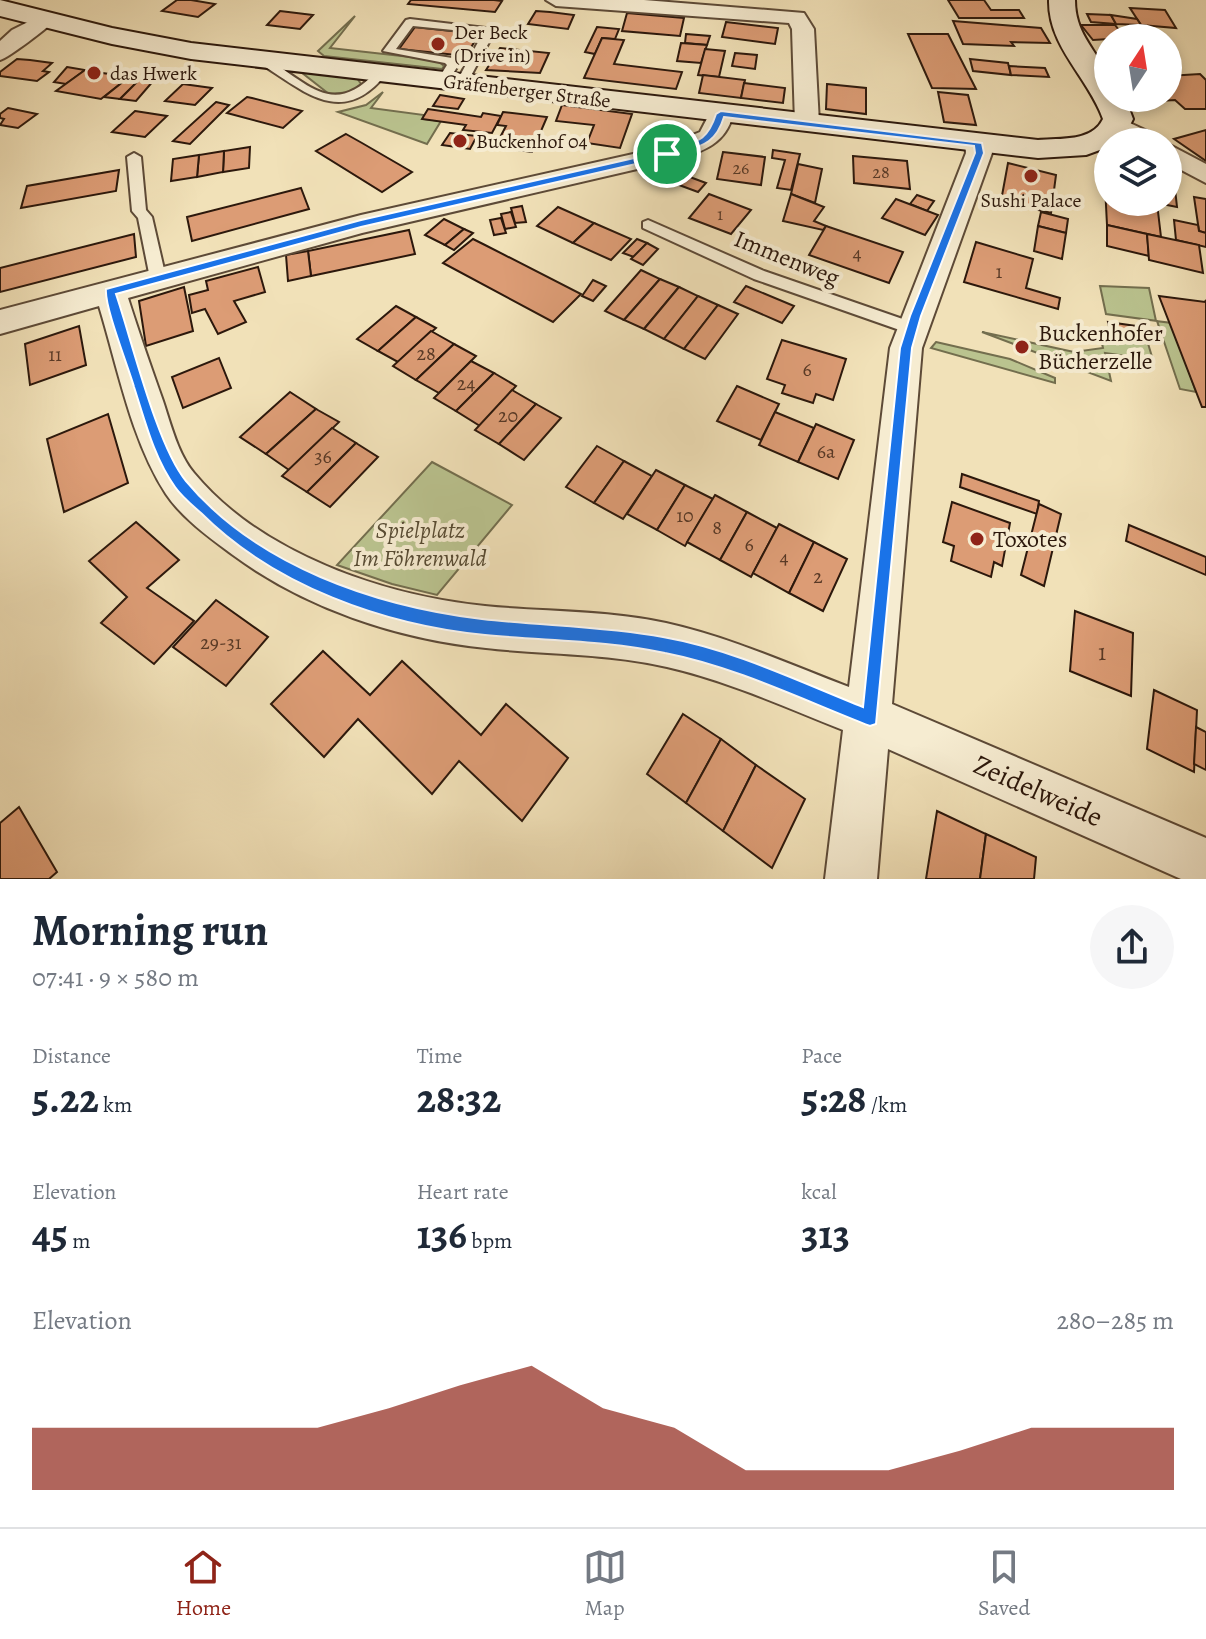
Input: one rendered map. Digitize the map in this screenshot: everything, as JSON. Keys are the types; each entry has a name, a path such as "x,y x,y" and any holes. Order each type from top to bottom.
{"main road":[{"path":"1062,0 1062,18 1108,121"},
{"name":"Gräfenberger Straße","path":"0,8 181,49 978,143 1054,150 1108,121"}],"street":[{"path":"556,0 797,17 803,29 807,123"},
{"path":"0,53 20,35 44,20"},
{"path":"0,322 361,224 667,154 708,140 715,133 721,114"},
{"path":"851,879 906,348 979,153 978,143"},
{"path":"1182,160 1203,173"},
{"path":"1182,167 1203,173"},
{"name":"Zeidelweide","path":"110,292 159,443 180,484 218,521 261,552 311,581 351,597 425,618 483,627 595,634 666,645 735,665 870,718 1206,864"}],"lane":[{"path":"410,22 490,31 452,82 452,65 448,60 389,51 410,22"},
{"path":"134,157 139,211 145,217 158,278"},
{"name":"Immenweg","path":"648,225 759,275 911,328"}],"green space":[{"path":"355,16 330,48 437,60 444,66 442,69 324,56 318,51"},
{"path":"301,72 357,78 361,84 352,92 329,94"},
{"path":"383,92 371,108 424,115 423,119 441,121 427,144 338,112 366,105"},
{"path":"1100,286 1149,288 1156,321 1106,314"},
{"path":"1157,321 1172,323 1196,392 1180,389"},
{"path":"1099,331 1146,337 1153,360 1105,353 1111,381 982,332 1074,352 1103,348"},
{"path":"936,342 1010,359 1055,378 1055,383 931,348"},
{"name":"Spielplatz Im Föhrenwald","path":"432,462 512,505 437,595 337,565"}],"building":[{"path":"177,0 215,4 198,17 162,11"},
{"path":"411,0 502,1 495,12 408,4"},
{"path":"948,0 984,0 991,10 1019,10 1024,18 959,18"},
{"path":"1130,8 1165,10 1174,24 1140,24"},
{"path":"280,11 313,15 300,29 267,25"},
{"path":"536,11 574,15 568,29 528,24"},
{"path":"627,13 684,18 680,36 622,31"},
{"path":"1087,14 1111,15 1116,24 1091,22"},
{"path":"1111,15 1137,19 1140,24 1116,24"},
{"path":"953,21 1041,28 1050,43 1011,42 1014,46 963,44"},
{"path":"726,22 778,28 775,44 722,37"},
{"path":"1081,25 1094,25 1093,40"},
{"name":"Der Beck (Drive in)","path":"415,27 479,34 466,56 399,49"},
{"path":"597,27 619,29 615,39 602,38 595,54 585,52"},
{"path":"686,34 710,36 707,45 685,43"},
{"path":"908,34 948,34 976,89 932,88"},
{"path":"602,38 624,40 614,64 682,72 676,89 584,78"},
{"path":"681,43 707,45 701,63 677,61"},
{"path":"500,48 549,53 540,73 486,70"},
{"path":"705,49 725,51 719,77 698,75"},
{"path":"735,53 757,55 755,69 732,66"},
{"path":"17,59 52,63 43,71 49,72 37,81 0,76 0,72"},
{"path":"970,59 1008,63 1011,75 973,71"},
{"path":"1009,66 1045,68 1049,77 1011,75"},
{"path":"67,67 85,70 66,84 54,82"},
{"path":"85,70 129,77 101,99 56,91"},
{"path":"1200,74 1206,80 1206,109 1182,106 1182,75"},
{"path":"703,75 745,80 741,98 699,93"},
{"path":"129,77 140,79 120,99 104,97"},
{"path":"140,79 154,80 136,101 120,99"},
{"path":"744,83 785,88 783,103 741,98"},
{"path":"183,84 212,88 195,105 165,101"},
{"path":"827,84 866,88 866,114 826,109"},
{"path":"938,92 968,95 976,125 944,122"},
{"path":"440,95 464,99 458,109 433,106"},
{"path":"247,97 302,111 283,128 227,113"},
{"path":"216,102 229,105 190,144 173,141"},
{"path":"562,105 632,114 620,148 587,143 594,125 556,121"},
{"path":"8,108 37,114 18,128 0,125 4,119 0,118 0,114"},
{"path":"428,109 481,117 483,113 501,116 492,133 463,130 466,125 422,119"},
{"path":"135,111 167,116 145,137 112,132"},
{"path":"503,112 547,117 532,152 495,147 506,126 497,125"},
{"path":"1206,130 1206,161 1182,144 1182,137"},
{"name":"Buckenhof 04","path":"450,133 477,136 470,149 442,145"},
{"path":"346,134 412,172 382,192 316,151"},
{"path":"250,147 249,168 223,172 224,151"},
{"path":"773,150 800,154 791,190 777,188 785,160 772,158"},
{"path":"224,151 223,172 197,177 199,155"},
{"path":"723,152 765,157 761,185 717,179"},
{"path":"199,155 197,177 171,181 173,159"},
{"path":"853,156 907,161 910,189 854,183"},
{"path":"1008,163 1056,175 1051,213 1001,201"},
{"path":"798,164 822,169 815,203 791,194"},
{"path":"119,170 116,191 21,208 27,186"},
{"path":"679,173 706,183 698,192 671,182"},
{"path":"301,188 309,209 192,241 187,217"},
{"path":"709,194 751,210 731,234 689,218"},
{"path":"791,194 824,207 814,221 826,226 823,230 783,221"},
{"path":"917,195 934,201 927,211 910,204"},
{"path":"1194,197 1206,199 1206,233 1199,231"},
{"path":"896,199 938,215 925,235 882,218"},
{"path":"522,206 526,222 515,223 511,208"},
{"path":"558,207 594,223 573,243 537,226"},
{"path":"511,212 516,227 505,229 501,214"},
{"path":"1041,212 1068,219 1066,233 1038,226"},
{"path":"1107,216 1159,216 1161,237 1107,225"},
{"path":"501,218 506,233 494,235 490,220"},
{"path":"444,219 464,229 445,245 425,235"},
{"path":"1174,220 1198,225 1199,231 1206,233 1206,247 1176,240"},
{"path":"594,223 631,239 611,260 573,243"},
{"path":"1107,225 1147,234 1149,256 1107,246"},
{"path":"826,226 903,252 889,283 809,255"},
{"path":"1038,226 1066,233 1062,259 1034,251"},
{"path":"464,229 473,233 454,250 445,245"},
{"path":"409,230 415,254 311,276 308,251"},
{"path":"134,234 136,257 0,292 0,268"},
{"path":"1147,234 1199,245 1203,273 1149,260"},
{"path":"473,239 581,294 553,322 443,263"},
{"path":"637,239 647,243 634,257 623,253"},
{"path":"976,242 1033,259 1026,288 1060,298 1058,309 964,282"},
{"path":"647,243 658,249 643,265 631,259"},
{"path":"308,251 311,276 288,281 286,255"},
{"path":"258,267 265,292 234,301 246,322 218,334 205,309 192,313 189,295 208,290 206,281"},
{"path":"641,270 660,279 624,320 605,311"},
{"path":"660,279 679,287 644,329 624,320"},
{"path":"593,280 606,286 593,301 582,296"},
{"path":"746,286 794,306 782,323 734,302"},
{"path":"184,287 193,331 146,346 139,301"},
{"path":"679,287 698,296 664,339 644,329"},
{"path":"698,296 718,305 684,349 664,339"},
{"path":"1159,296 1206,300 1206,407 1202,407"},
{"path":"718,305 738,314 705,359 684,349"},
{"path":"396,306 416,317 378,351 357,339"},
{"path":"416,317 436,328 398,362 378,351"},
{"path":"1108,322 1143,327 1146,337 1110,332"},
{"path":"79,326 86,365 30,385 25,344"},
{"path":"431,331 454,344 416,380 393,366"},
{"path":"782,340 846,359 833,400 816,394 813,403 782,393 785,385 767,379"},
{"path":"454,344 476,356 439,393 416,380"},
{"path":"219,358 231,388 183,408 172,377"},
{"path":"471,361 494,373 456,411 434,398"},
{"path":"494,373 516,386 480,426 456,411"},
{"path":"737,386 779,404 761,440 717,421"},
{"path":"512,390 536,404 499,444 475,430"},
{"path":"290,392 316,409 266,454 240,437"},
{"path":"536,404 561,418 524,460 499,444"},
{"path":"316,409 339,422 289,470 266,454"},
{"path":"775,412 814,428 798,462 759,445"},
{"path":"108,414 128,483 64,512 47,439"},
{"path":"816,424 854,440 838,479 798,462"},
{"path":"332,428 356,443 307,492 282,476"},
{"path":"356,443 378,457 330,507 307,492"},
{"path":"597,446 624,461 594,503 566,487"},
{"path":"624,461 652,476 623,519 594,503"},
{"path":"656,470 685,485 657,530 627,514"},
{"path":"962,474 1039,501 1037,514 960,487"},
{"path":"685,485 713,499 685,546 657,530"},
{"path":"715,495 747,512 720,560 687,542"},
{"path":"952,502 1010,523 1002,566 994,562 991,577 951,561 954,546 943,542"},
{"path":"1039,504 1061,514 1044,586 1021,575"},
{"path":"747,512 777,528 751,577 720,560"},
{"path":"136,522 179,560 147,588 194,621 154,664 101,623 127,597 89,561"},
{"path":"779,524 814,542 789,593 753,573"},
{"path":"1129,525 1206,557 1206,575 1126,541"},
{"path":"814,542 847,559 823,611 789,593"},
{"path":"216,600 268,637 226,686 173,647"},
{"path":"1075,611 1133,633 1131,696 1070,671"},
{"path":"323,651 370,695 402,661 481,735 506,704 568,758 522,821 459,761 432,794 358,719 324,757 271,704"},
{"path":"1154,690 1197,710 1194,772 1147,749"},
{"path":"683,714 721,739 686,803 647,774"},
{"path":"1196,727 1206,732 1206,770 1194,764"},
{"path":"721,739 756,765 723,831 686,803"},
{"path":"756,765 805,799 772,868 723,831"},
{"path":"19,807 57,872 49,879 0,879 0,823"},
{"path":"937,811 986,834 980,879 926,879"},
{"path":"986,834 1036,857 1034,879 980,879"}],"place":[{"name":"Der Beck (Drive in)","path":"438,44"},
{"name":"das Hwerk","path":"94,73"},
{"name":"Buckenhof 04","path":"460,141"},
{"name":"Sushi Palace","path":"1031,176"},
{"name":"Buckenhofer Bücherzelle","path":"1022,347"},
{"name":"Toxotes","path":"977,539"}],"route":[{"path":"721,114 978,143 979,153 906,348 870,718 735,665 666,645 595,634 483,627 425,618 351,597 311,581 261,552 218,521 180,484 159,443 110,292 361,224 667,154 708,140 715,133 721,114"}]}
